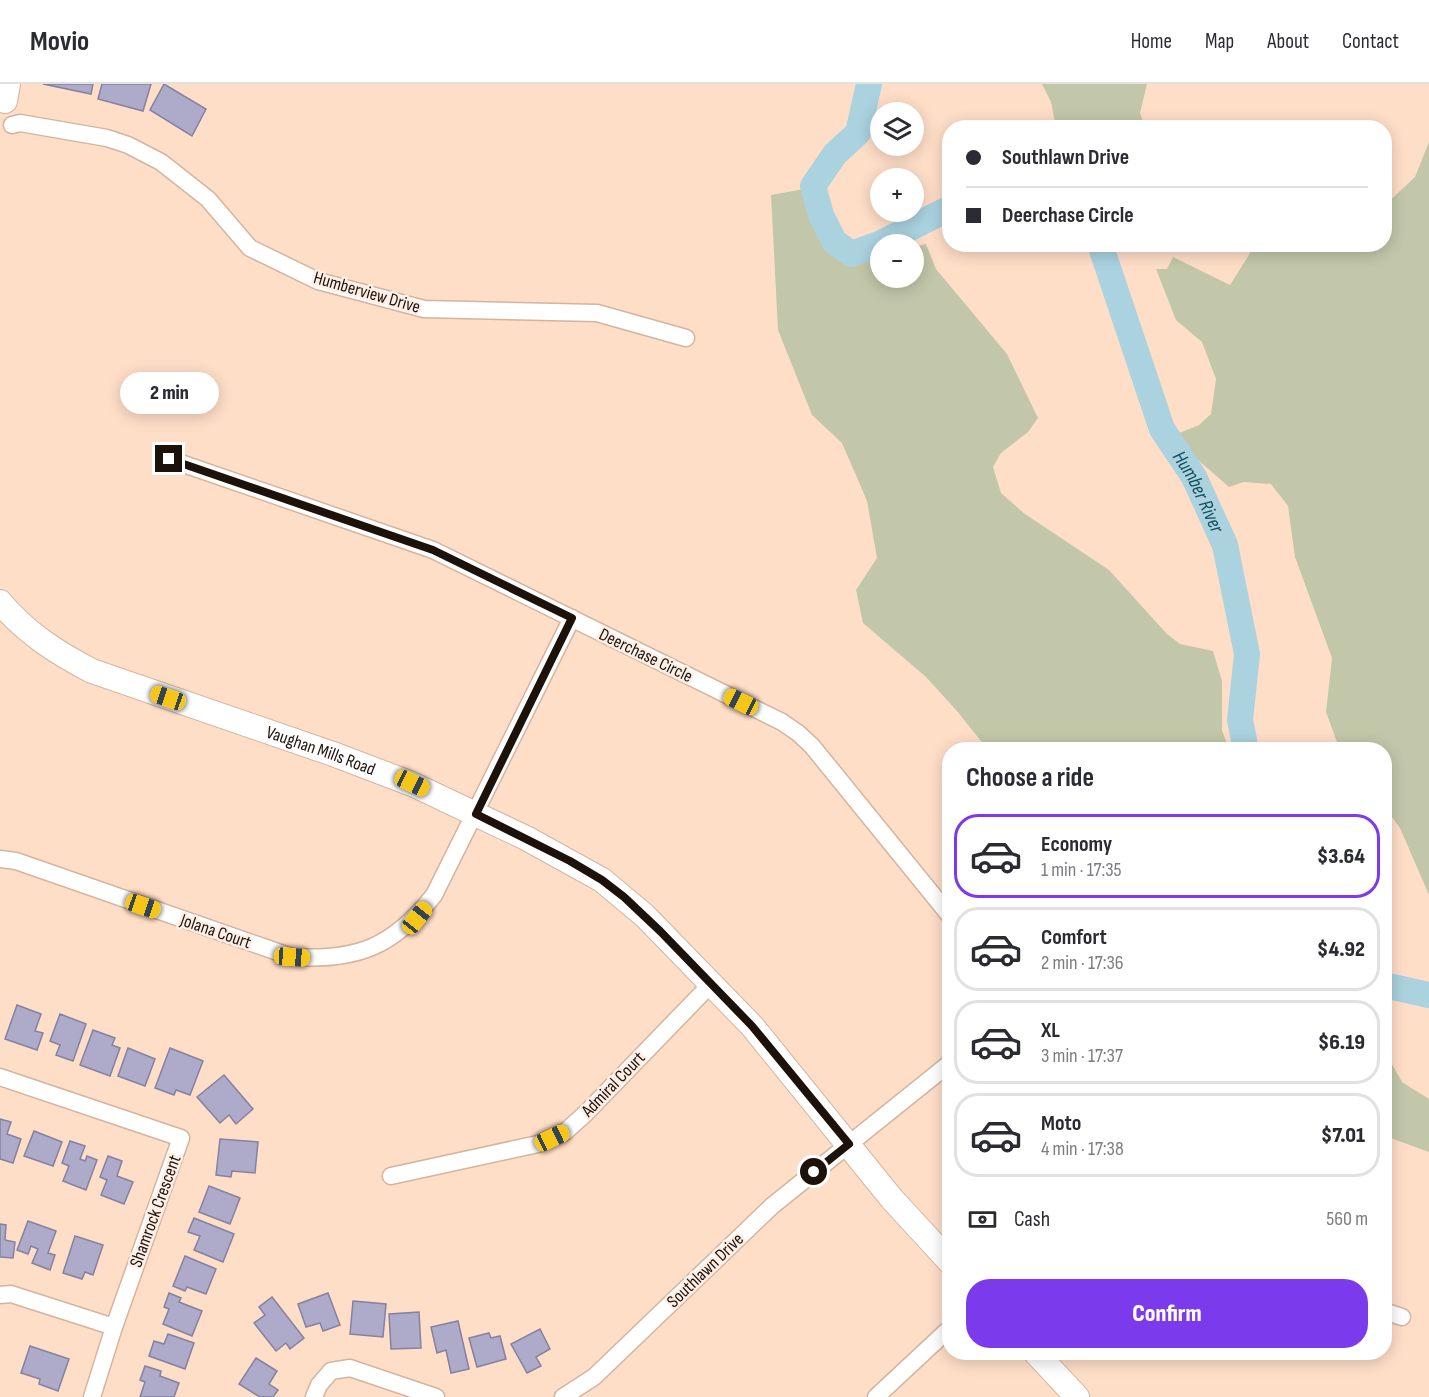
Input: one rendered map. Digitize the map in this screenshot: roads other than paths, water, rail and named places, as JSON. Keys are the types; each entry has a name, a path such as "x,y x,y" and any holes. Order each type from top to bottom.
{"street":[{"name":"Humberview Drive","path":"7,116 107,138 128,145 161,162 208,199 250,248 318,281 424,309 597,313 686,338"},
{"name":"Deerchase Circle","path":"169,459 433,550 772,717 798,733 812,746 942,906"},
{"name":"Vaughan Mills Road","path":"0,602 21,625 39,640 56,652 93,671 412,783 570,861 602,880 645,916 770,1047 904,1212 942,1253"},
{"name":"Jolana Court","path":"0,859 16,861 292,957 319,959 351,955 374,947 417,918 434,895 572,618"},
{"name":"Admiral Court","path":"391,1176 538,1144 565,1132 711,984"},
{"name":"Southlawn Drive","path":"563,1397 594,1377 772,1206 942,1069"},
{"name":"Shamrock Crescent","path":"0,1077 181,1138 114,1327 92,1397"},
{"path":"0,1295 11,1294 114,1327"},
{"path":"1392,1314 1402,1317"},
{"path":"876,1397 942,1335"},
{"path":"1043,1360 1077,1397"},
{"path":"314,1397 319,1385 331,1371 350,1368 436,1397"}],"waterway":[{"name":"Humber River","path":"869,84 858,133 835,154 813,186 821,215 834,241 851,254 879,244 942,212"},
{"name":"Humber River","path":"1103,252 1162,429 1194,477 1225,545 1247,654 1240,720 1244,742"},
{"name":"Humber River","path":"1392,987 1429,995"}]}
